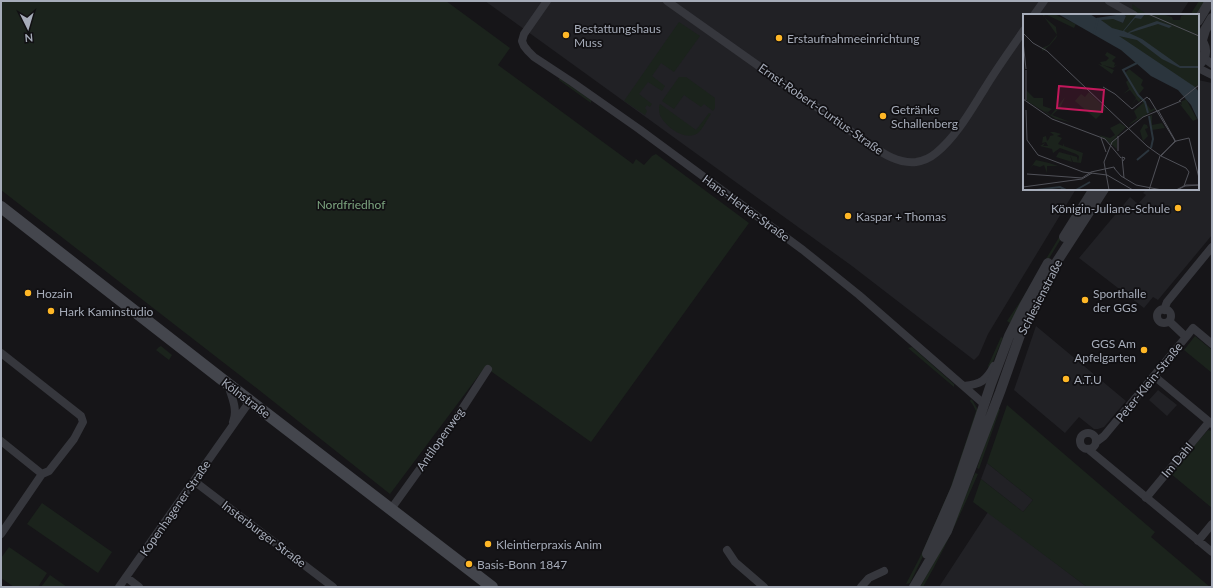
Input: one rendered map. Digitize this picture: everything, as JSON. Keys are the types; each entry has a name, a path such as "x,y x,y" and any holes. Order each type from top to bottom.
{"main road":[{"name":"Kölnstraße","path":"1,207 492,587"}],"street":[{"name":"Hans-Herter-Straße","path":"547,1 524,34 522,41 524,46 534,57 639,129 803,250 859,295 984,404"},
{"name":"Ernst-Robert-Curtius-Straße","path":"667,1 866,142 886,155 906,162 916,162 926,159 934,155 945,144 964,120 1023,32"},
{"path":"1035,14 1044,1"},
{"path":"1109,1 1131,14"},
{"path":"1199,19 1210,1"},
{"path":"1212,18 1200,39 1205,49 1203,64 1212,75"},
{"name":"Schlesienstraße","path":"964,386 972,385 985,380 988,376 1024,306 1050,260 1093,190"},
{"name":"Schlesienstraße","path":"913,587 947,531 1026,321 1056,263 1103,190"},
{"name":"Peter-Klein-Straße","path":"1088,449 1093,447 1096,442 1104,436 1186,337 1169,321 1171,317 1168,310 1164,310 1167,302 1212,247"},
{"path":"1186,337 1193,328 1212,344"},
{"name":"Schlesienstraße","path":"913,587 956,488 984,404 1009,336"},
{"path":"1,353 81,416 83,422 74,439 49,471 42,474 1,534"},
{"name":"Antilopenweg","path":"391,509 455,420 488,369"},
{"name":"Im Dahl","path":"1146,498 1211,423 1154,376"},
{"name":"Kopenhagener Straße","path":"228,384 235,412 235,418 231,428"},
{"name":"Kopenhagener Straße","path":"119,587 250,401"},
{"path":"984,404 992,412"},
{"path":"1096,442 1093,435 1088,434 1083,435 1080,440 1083,447 1088,449 1212,552"},
{"path":"1,441 42,474"},
{"name":"Insterburger Straße","path":"194,481 333,587"},
{"path":"1198,541 1212,524"},
{"path":"727,550 735,562 764,587"},
{"path":"861,587 869,578 884,571"},
{"path":"126,577 139,587"}],"shaded area":[{"path":"485,1 1189,1 1181,14 1023,14 1023,190 1075,190 988,334 979,355 974,360 852,266"},
{"path":"1199,80 1212,83 1212,235 1158,300 1153,297 1144,308 1079,258 1130,197 1138,204 1146,195 1143,193 1146,190 1199,190"},
{"path":"1036,326 1126,401 1104,427 1094,429 1079,417 1065,433 1014,390"},
{"path":"1158,390 1177,405 1167,416 1149,400"},
{"path":"987,463 1033,500 1023,512 981,479"},
{"path":"988,512 1087,587 939,587"}],"green space":[{"name":"Nordfriedhof","path":"1,1 446,1 510,48 498,65 633,164 636,159 644,165 652,156 656,154 749,223 591,442 485,367 390,494 259,390 1,190"},
{"path":"1199,1 1207,1 1199,14 1191,14"},
{"path":"1132,4 1147,14 1139,14 1133,10"},
{"path":"679,22 700,36 674,72 661,63 652,76 665,86 662,91 648,82 639,94 652,104 650,107 647,105 645,108 647,111 645,115 624,101"},
{"path":"679,77 686,77 715,98 715,108 713,111 704,104 701,107 684,95 674,109 662,101"},
{"path":"559,78 591,100 591,103 559,80"},
{"path":"660,104 696,130 709,113 711,114 699,132 689,136 683,135 671,129 663,120 659,113"},
{"path":"1087,190 1090,190 1010,323 1007,321 1022,299"},
{"path":"1195,336 1212,350 1212,373 1184,350"},
{"path":"1001,337 1003,338 989,368 988,366"},
{"path":"161,346 172,355 169,360 156,350"},
{"path":"912,347 954,384 954,387 908,348"},
{"path":"971,399 978,410 962,461 931,540 910,583 906,584 920,557 950,489 976,411 970,401"},
{"path":"1007,405 1155,532 1151,537 1210,587 1087,587 973,502 981,479 1023,512 1033,500 987,463"},
{"path":"997,408 1000,409 979,469 977,468"},
{"path":"1208,430 1212,431 1212,508 1170,473"},
{"path":"975,473 978,474 952,532 923,587 920,587 963,502"},
{"path":"42,503 112,552 98,573 27,524"},
{"path":"9,547 47,573 38,587 14,587 1,578 1,558"},
{"path":"50,575 67,587 41,587"}],"place":[{"name":"Bestattungshaus Muss","path":"566,35"},
{"name":"Erstaufnahmeeinrichtung","path":"779,38"},
{"name":"Getränke Schallenberg","path":"883,116"},
{"name":"Königin-Juliane-Schule","path":"1178,208"},
{"name":"Kaspar + Thomas","path":"848,216"},
{"name":"Hozain","path":"28,293"},
{"name":"Sporthalle der GGS","path":"1085,300"},
{"name":"Hark Kaminstudio","path":"51,311"},
{"name":"GGS Am Apfelgarten","path":"1144,350"},
{"name":"A.T.U","path":"1066,379"},
{"name":"Kleintierpraxis Anim","path":"488,544"},
{"name":"Basis-Bonn 1847","path":"469,564"}]}
